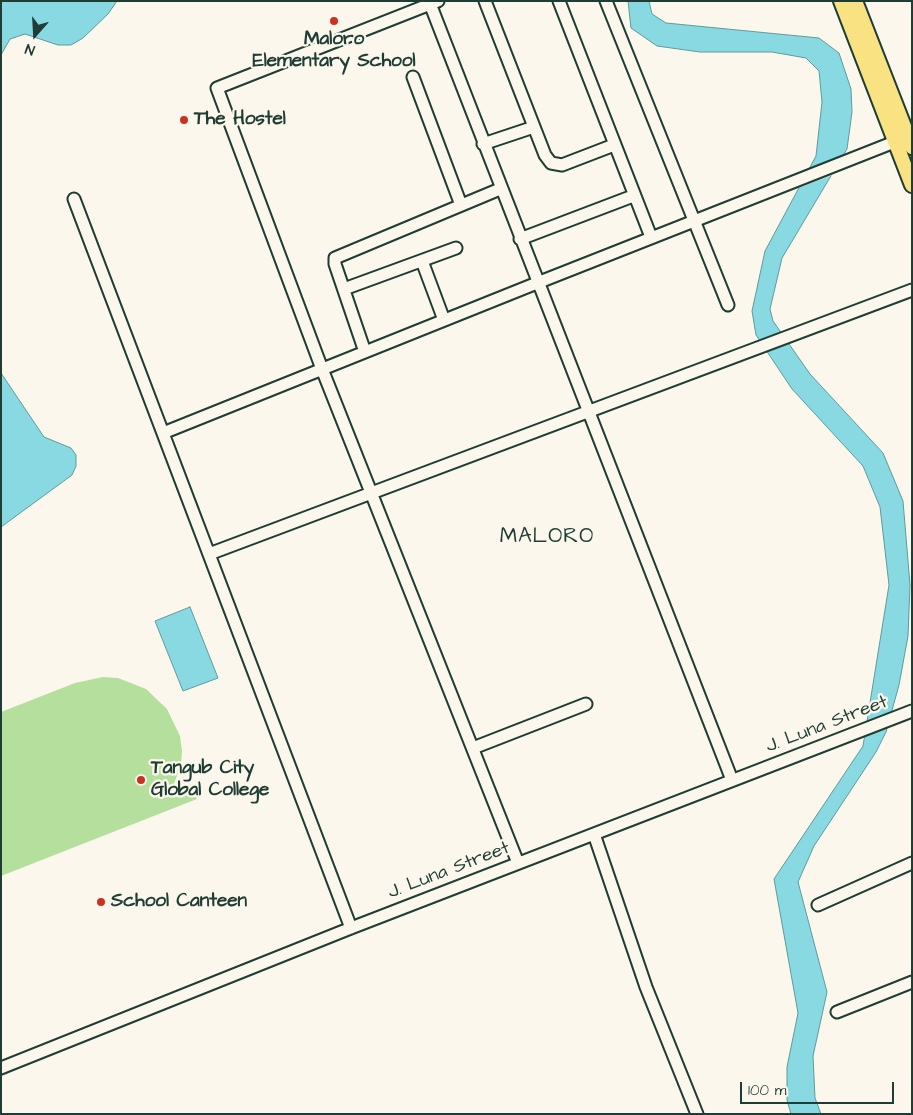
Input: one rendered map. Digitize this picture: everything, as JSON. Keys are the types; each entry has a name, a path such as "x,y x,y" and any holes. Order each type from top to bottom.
{"main road":[{"path":"841,1 854,10 907,141 912,185"}],"street":[{"path":"485,1 545,155 556,165 614,145"},
{"path":"560,1 633,196 651,237"},
{"path":"606,1 728,305"},
{"path":"518,863 322,369 217,88 432,2 500,189 732,780"},
{"path":"413,77 461,205"},
{"path":"483,144 534,127"},
{"path":"163,433 651,237 907,141"},
{"path":"365,352 335,264 338,256 500,189"},
{"path":"520,239 633,196"},
{"path":"74,200 351,928"},
{"path":"344,289 456,248"},
{"path":"422,261 444,320"},
{"path":"208,554 912,290"},
{"path":"473,748 586,704"},
{"name":"J. Luna Street","path":"1,1068 351,928 912,711"},
{"path":"594,834 646,987 697,1114"},
{"path":"818,904 912,863"},
{"path":"837,1012 912,982"}],"green space":[{"path":"103,677 118,678 146,689 167,709 180,736 182,751 181,765 171,792 191,785 197,799 1,876 1,712 75,683"}],"water":[{"path":"1,1 117,1 108,14 83,38 71,45 58,45 25,34 10,39 1,55"},
{"path":"628,1 649,1 652,14 666,23 819,38 839,53 851,89 852,112 847,149 782,258 770,309 773,321 810,374 883,453 903,501 910,585 908,636 899,685 886,732 876,752 814,846 798,882 827,992 813,1056 815,1098 821,1114 791,1114 787,1100 787,1067 798,1013 774,879 863,746 889,585 880,507 863,466 792,389 756,335 752,311 765,251 816,156 822,102 819,71 806,58 772,52 700,52 657,46 631,28"},
{"path":"1,373 44,437 71,448 76,455 76,466 72,475 1,527"},
{"path":"190,607 218,678 183,691 155,621"}],"pier":[{"path":"841,164 835,174 796,189 805,171"}],"place":[{"name":"Maloro Elementary School","path":"334,21"},
{"name":"The Hostel","path":"184,120"},
{"name":"Tangub City Global College","path":"141,780"},
{"name":"School Canteen","path":"101,902"}],"district":[{"name":"MALORO","path":"547,538"}]}
